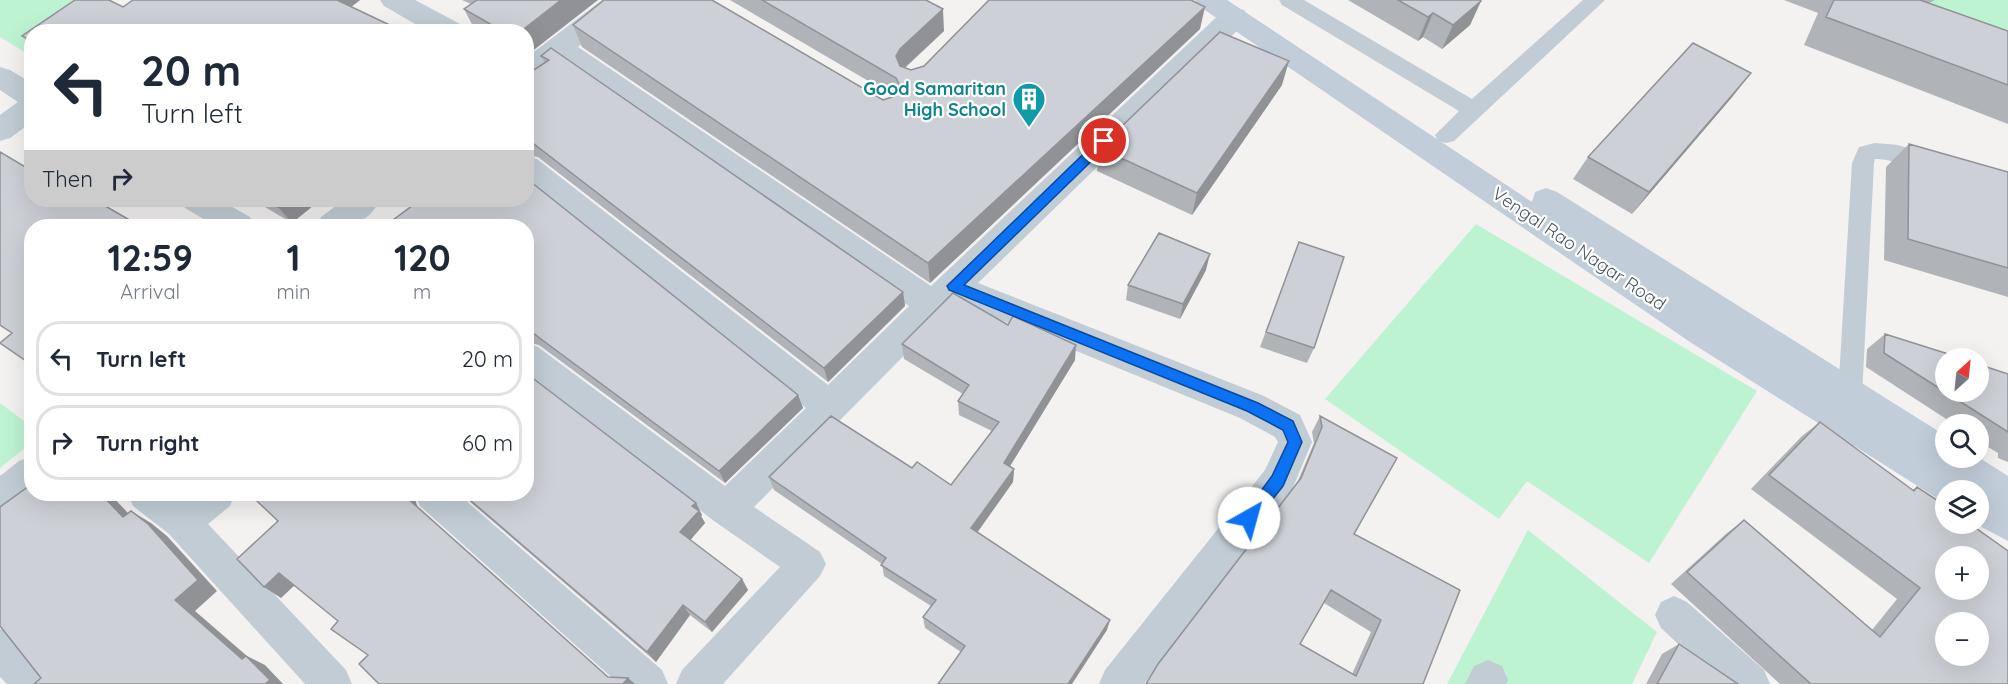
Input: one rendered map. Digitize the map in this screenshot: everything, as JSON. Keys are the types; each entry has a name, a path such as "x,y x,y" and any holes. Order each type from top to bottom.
{"main road":[{"name":"Vengal Rao Nagar Road","path":"1208,0 1275,20 1446,135 1710,322 1850,395 1935,448"},
{"name":"Vengal Rao Nagar Road","path":"1275,20 1941,480"},
{"name":"Vengal Rao Nagar Road","path":"1966,468 2008,495"},
{"path":"1989,512 2008,524"}],"street":[{"path":"393,0 437,24"},
{"path":"534,67 620,0"},
{"path":"728,509 829,406 1236,8"},
{"path":"559,48 942,295 1252,407 1288,426 1295,442 1278,481 1119,684"},
{"path":"0,77 24,92"},
{"path":"0,130 24,114"},
{"path":"534,173 829,406"},
{"path":"208,207 227,219"},
{"path":"534,363 728,509 807,564 696,684"},
{"path":"0,497 24,478"},
{"path":"155,501 182,522 332,684"},
{"path":"182,522 208,501"},
{"path":"441,501 648,684"},
{"path":"1674,615 1750,684"},
{"path":"0,648 33,684"}],"lane":[{"path":"1446,135 1596,0"},
{"path":"1275,20 1474,110"},
{"path":"1850,395 1863,173 1867,153 1886,150 1953,170"}],"green space":[{"path":"0,0 81,0 44,24 24,24 24,52 0,37"},
{"path":"1918,0 2008,0 2008,33"},
{"path":"1476,224 1757,391 1649,563 1527,481 1499,519 1325,399"},
{"path":"0,403 24,421 24,449 0,468"},
{"path":"1528,530 1657,632 1632,684 1447,684"}],"building":[{"path":"75,0 109,0 123,7 133,0 337,0 388,24 40,24"},
{"path":"477,0 561,0 530,24 490,24 464,9"},
{"path":"604,0 712,0 883,100 895,96 901,88 896,78 762,0 926,0 943,9 900,49 896,56 900,66 911,70 924,66 989,0 1191,0 1205,7 928,263 573,25"},
{"path":"1398,0 1481,1 1453,25 1433,13 1428,17"},
{"path":"1834,0 1920,0 2008,31 2008,85 1826,17"},
{"path":"1220,32 1289,61 1197,193 1099,148"},
{"path":"1693,43 1751,73 1649,192 1588,157"},
{"path":"551,48 903,292 824,368 534,144 534,70 549,60 541,56"},
{"path":"1909,144 2008,172 2008,268 1908,239"},
{"path":"0,152 24,166 24,207 107,207 128,219 24,219 24,360 0,343 12,333 0,325"},
{"path":"534,184 798,395 719,471 534,334 534,219 394,219 411,207 534,207"},
{"path":"1159,233 1210,254 1183,304 1128,285"},
{"path":"1299,242 1344,257 1314,348 1266,332"},
{"path":"953,293 1008,325 1013,316 1076,345 1004,463 1014,469 971,528 1110,620 1068,684 938,684 965,646 923,617 936,600 881,565 886,558 769,477 831,416 912,468 917,462 951,485 999,422 958,401 969,385 902,344"},
{"path":"1885,334 1935,350 1935,385 1884,353"},
{"path":"1989,368 2008,374 2008,432 1989,420 1989,414 1980,414 1961,402 1989,402"},
{"path":"534,379 696,503 692,506 699,511 680,532 742,579 705,622 683,605 647,652 471,501 534,501"},
{"path":"1320,416 1397,458 1354,534 1460,590 1423,684 1146,684 1158,664 1301,478 1322,427","holes":["1331,590 1381,620 1356,676 1300,644"]},
{"path":"1820,422 1914,491 1917,487 1935,499 1935,534 1984,534 2008,551 2008,684 1811,684 1687,572 1744,520 1880,637 1920,588 1769,475"},
{"path":"24,490 24,501 108,501 123,517 131,511 148,524 198,580 175,600 242,659 246,656 270,680 265,684 34,684 41,678 0,626 0,507"},
{"path":"257,501 411,501 608,677 628,678 623,684 379,684 359,664 368,655 331,629 338,621 279,573 264,587 237,559 278,521"},
{"path":"1679,644 1738,684 1657,684"}],"place":[{"name":"Good Samaritan High School","path":"1029,128"}],"route":[{"path":"1104,141 953,286 1252,407 1288,426 1295,442 1278,481 1249,518"}]}
